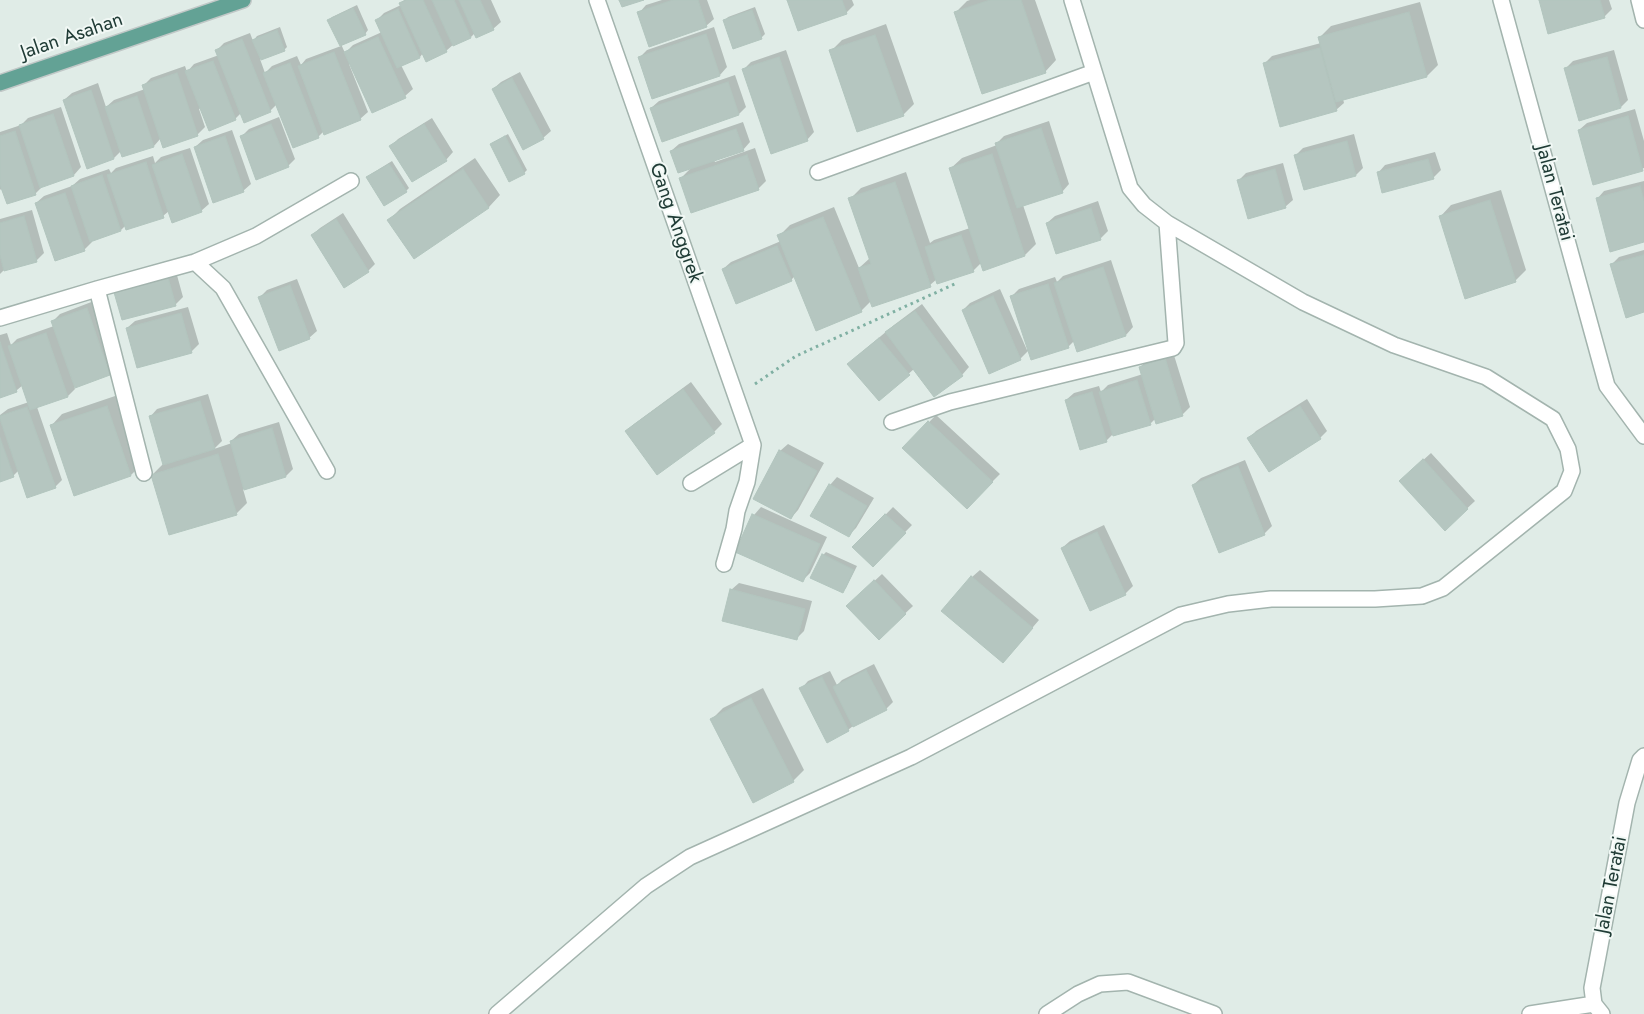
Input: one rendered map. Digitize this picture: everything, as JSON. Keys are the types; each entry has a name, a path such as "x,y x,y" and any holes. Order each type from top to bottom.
{"main road":[{"name":"Jalan Asahan","path":"0,84 243,0"}],"street":[{"name":"Gang Anggrek","path":"597,0 753,445"},
{"path":"497,1014 646,886 690,857 912,757 1181,615 1228,604 1271,599 1375,599 1422,596 1443,588 1564,492 1572,471 1568,449 1553,419 1486,377 1394,345 1303,302 1167,224 1144,205 1130,188 1072,0"},
{"name":"Jalan Teratai","path":"1501,0 1607,386 1644,436"},
{"path":"1639,0 1644,20"},
{"path":"818,172 1094,72"},
{"path":"0,318 195,262 256,236 352,181"},
{"path":"892,422 950,402 1173,348 1176,343 1167,224"},
{"path":"195,262 223,288 327,471"},
{"path":"97,289 144,472"},
{"path":"690,483 753,445"},
{"path":"724,564 746,482 753,445"},
{"name":"Jalan Teratai","path":"1598,1009 1592,988 1627,803 1640,760 1644,756"},
{"path":"1047,1014 1078,994 1100,984 1128,982 1214,1014"},
{"path":"1530,1014 1598,1009"}],"path":[{"path":"736,397 796,356 957,283"}],"building":[{"path":"406,0 423,0 447,52 426,62 399,3"},
{"path":"432,0 454,0 471,38 453,46"},
{"path":"459,0 480,0 494,30 476,38"},
{"path":"619,0 644,0 622,7"},
{"path":"673,0 698,0 707,27 649,47 637,12"},
{"path":"787,0 842,0 847,14 798,31"},
{"path":"990,0 1021,0 1046,73 982,94 954,12"},
{"path":"1539,0 1600,0 1605,18 1548,34"},
{"path":"353,8 366,35 340,46 327,20"},
{"path":"398,9 420,58 397,68 375,20"},
{"path":"752,10 762,39 733,49 723,20"},
{"path":"1409,12 1427,77 1336,102 1318,37"},
{"path":"277,30 285,51 261,60 252,40"},
{"path":"706,34 720,76 652,99 638,57"},
{"path":"875,35 904,116 857,132 829,50"},
{"path":"378,37 406,98 372,113 344,52"},
{"path":"242,39 271,112 244,123 215,50"},
{"path":"1320,48 1337,111 1280,127 1263,63"},
{"path":"334,52 361,120 324,135 298,66"},
{"path":"779,57 808,141 771,154 742,69"},
{"path":"1607,57 1621,108 1579,121 1564,68"},
{"path":"213,61 236,120 209,131 185,71"},
{"path":"290,63 319,138 293,148 263,73"},
{"path":"177,73 198,136 163,148 142,85"},
{"path":"512,78 544,139 523,150 492,89"},
{"path":"728,82 739,115 662,142 650,108"},
{"path":"91,90 114,159 87,169 63,100"},
{"path":"137,96 154,147 122,157 105,107"},
{"path":"53,114 74,176 40,188 19,125"},
{"path":"1628,116 1643,171 1593,185 1578,130"},
{"path":"271,124 289,167 256,180 240,136"},
{"path":"424,124 447,161 412,182 389,146"},
{"path":"1041,128 1063,193 1017,208 995,143"},
{"path":"736,129 744,151 678,173 670,151"},
{"path":"15,131 36,195 7,204 0,185 0,136"},
{"path":"225,136 244,192 213,203 194,147"},
{"path":"505,136 525,174 509,182 490,144"},
{"path":"1347,141 1356,176 1304,190 1294,155"},
{"path":"182,154 202,212 172,223 152,165"},
{"path":"992,154 1025,256 983,271 949,168"},
{"path":"747,155 759,190 691,213 679,178"},
{"path":"1428,159 1434,179 1382,193 1377,172"},
{"path":"146,162 164,218 126,230 107,175"},
{"path":"389,164 407,192 384,206 366,177"},
{"path":"463,169 489,208 414,259 387,220"},
{"path":"1275,169 1286,208 1248,219 1237,180"},
{"path":"102,175 121,231 90,242 71,186"},
{"path":"895,182 931,287 872,307 858,268 871,264 848,198"},
{"path":"1640,186 1644,201 1644,242 1610,252 1596,198"},
{"path":"65,193 85,251 55,261 35,203"},
{"path":"1490,200 1516,282 1465,299 1439,216"},
{"path":"1091,208 1101,240 1056,254 1046,223"},
{"path":"24,216 37,262 4,271 0,255 0,223"},
{"path":"823,217 862,312 816,331 777,235"},
{"path":"336,219 369,272 344,288 311,235"},
{"path":"961,235 974,272 937,284 925,247"},
{"path":"777,246 792,281 736,304 722,269"},
{"path":"1644,255 1644,312 1626,318 1610,264"},
{"path":"1103,267 1126,336 1077,352 1054,283"},
{"path":"167,274 176,306 122,320 113,289"},
{"path":"1048,284 1069,348 1031,360 1010,296"},
{"path":"290,285 310,339 279,351 258,297"},
{"path":"993,296 1021,360 989,374 962,310"},
{"path":"87,308 110,375 75,388 51,321"},
{"path":"915,311 963,376 934,397 885,332"},
{"path":"181,313 192,353 137,368 126,328"},
{"path":"46,333 68,397 30,410 8,346"},
{"path":"879,338 910,375 879,401 847,364"},
{"path":"0,342 17,392 0,398"},
{"path":"1165,358 1183,416 1156,424 1139,367"},
{"path":"1137,380 1151,425 1113,436 1099,392"},
{"path":"683,389 715,433 657,475 625,431"},
{"path":"1092,392 1107,442 1080,450 1065,400"},
{"path":"200,401 215,449 163,465 149,416"},
{"path":"107,406 131,476 74,496 50,425"},
{"path":"1300,406 1321,439 1269,472 1247,438"},
{"path":"27,407 56,488 27,498 0,416"},
{"path":"928,421 993,482 967,509 902,448"},
{"path":"272,428 286,477 244,490 230,441"},
{"path":"0,438 14,477 0,482"},
{"path":"779,450 817,471 791,519 753,499"},
{"path":"218,454 237,515 169,535 151,475"},
{"path":"1423,459 1468,509 1445,531 1399,481"},
{"path":"1238,466 1265,535 1219,553 1192,485"},
{"path":"829,484 867,506 849,537 810,516"},
{"path":"752,514 820,544 803,582 735,552"},
{"path":"885,514 906,533 873,567 852,547"},
{"path":"1097,532 1126,595 1090,611 1061,548"},
{"path":"822,554 854,570 843,593 810,578"},
{"path":"971,576 1033,628 1003,663 941,611"},
{"path":"874,580 906,614 879,640 846,606"},
{"path":"730,589 805,609 797,640 722,621"},
{"path":"866,670 887,710 853,727 833,687"},
{"path":"822,677 849,731 827,743 799,688"},
{"path":"751,698 794,782 753,803 710,719"}]}
